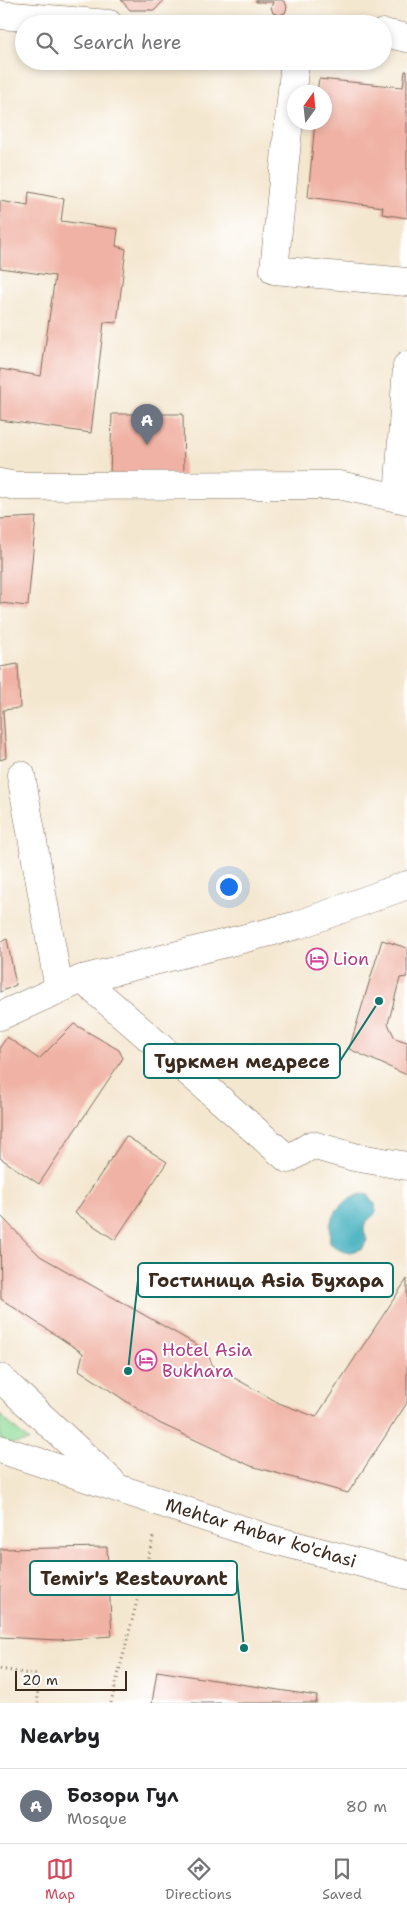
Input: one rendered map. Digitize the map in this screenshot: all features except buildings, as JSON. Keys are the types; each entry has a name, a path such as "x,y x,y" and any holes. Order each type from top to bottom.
{"street":[{"path":"0,15 15,16"},
{"path":"392,35 407,38"},
{"path":"294,70 274,270 407,282"},
{"path":"0,483 16,486 339,485 402,499 407,366"},
{"path":"21,775 70,984 288,1159 312,1145 354,1157 407,1166"},
{"path":"0,1016 70,984 298,924 407,885"},
{"name":"Mehtar Anbar ko'chasi","path":"0,1378 117,1487"},
{"name":"Mehtar Anbar ko'chasi","path":"0,1449 267,1538 407,1574"}],"path":[{"path":"111,1703 161,1502"},
{"path":"0,1669 37,1675 38,1703"}],"green space":[{"path":"0,1415 29,1441 12,1444 0,1439"}],"water":[{"path":"361,1194 369,1195 375,1204 376,1213 365,1224 364,1230 367,1240 363,1248 345,1252 330,1243 330,1226 335,1212 340,1206"}],"place":[{"name":"Бозори Гул","path":"147,445"},
{"name":"Lion","path":"317,959"},
{"name":"Туркмен медресе","path":"379,1001"},
{"name":"Hotel Asia Bukhara","path":"146,1360"},
{"name":"Гостиница Asia Бухара","path":"128,1371"},
{"name":"Temir's Restaurant","path":"244,1648"}]}
